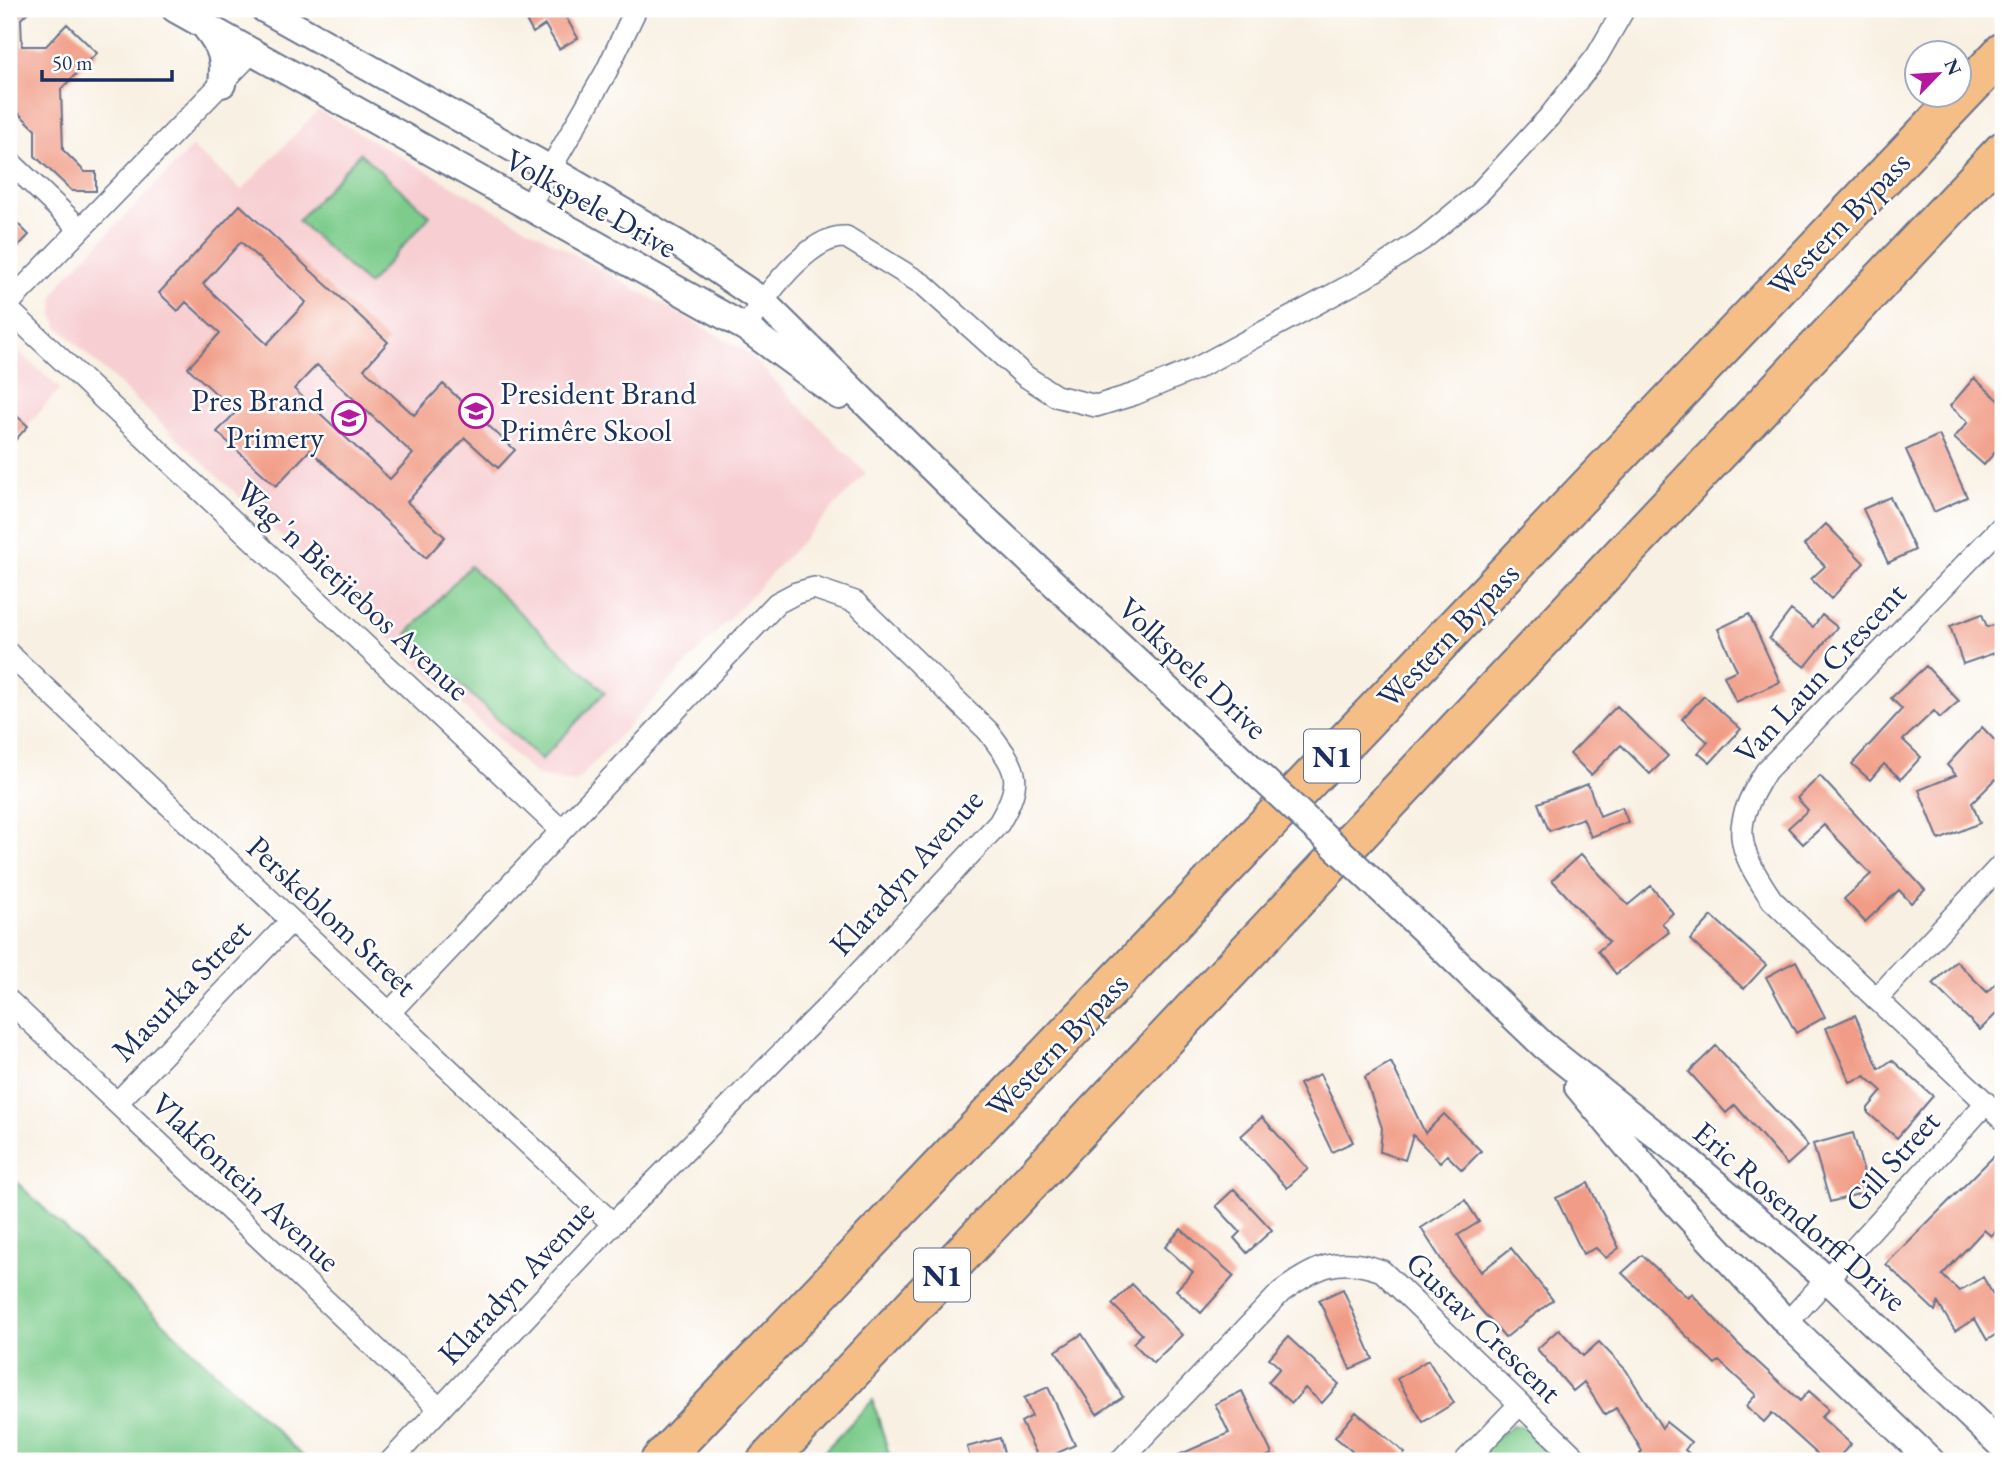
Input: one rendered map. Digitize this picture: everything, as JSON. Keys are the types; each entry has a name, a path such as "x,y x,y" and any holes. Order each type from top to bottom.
{"highway":[{"name":"Western Bypass","path":"660,1461 2003,52"},
{"name":"N1","path":"766,1461 2003,151"}],"street":[{"name":"Volkspele Drive","path":"175,9 746,328 834,391 952,488"},
{"path":"247,9 256,26 252,52"},
{"name":"Volkspele Drive","path":"264,9 552,170 680,245 761,300 952,488 1389,897"},
{"path":"529,206 552,170 636,9"},
{"path":"746,328 761,300 818,243 834,236 846,237 924,285 1025,376 1056,396 1096,405 1135,394 1195,369 1304,311 1364,278 1423,239 1479,193 1549,117 1597,56 1624,9"},
{"path":"203,25 220,45 225,60 222,84"},
{"path":"9,303 269,37 280,33 314,36"},
{"path":"9,161 80,229"},
{"name":"Wag 'n Bietjiebos Avenue","path":"9,310 561,830"},
{"name":"Van Laun Crescent","path":"2003,525 1766,771 1746,802 1741,822 1743,845 1752,871 1772,901 2003,1119"},
{"name":"Klaradyn Avenue","path":"389,1013 777,603 796,593 814,588 855,602 988,731 1006,755 1016,777 1014,797 999,823 830,1004 613,1224 391,1461"},
{"name":"Perskeblom Street","path":"9,654 613,1224"},
{"path":"1876,999 2003,863"},
{"name":"Eric Rosendorff Drive","path":"1389,897 1543,1045 1688,1160 1828,1280 2003,1447"},
{"name":"Masurka Street","path":"117,1102 291,921"},
{"name":"Vlakfontein Avenue","path":"9,1000 440,1409"},
{"name":"Eric Rosendorff Drive","path":"1543,1045 1662,1188 1787,1323 1931,1461"},
{"name":"Gill Street","path":"1787,1323 1986,1103"},
{"path":"1662,1188 1688,1160"},
{"name":"Gustav Crescent","path":"1120,1461 1281,1292 1307,1272 1333,1264 1358,1262 1382,1271 1579,1461"},
{"path":"1465,1461 1520,1404"}],"shaded area":[{"name":"President Brand Primêre Skool","path":"318,110 744,350 866,473 575,783 537,776 58,327 53,314 54,295 66,277 192,147 242,190"},
{"path":"9,342 60,389 9,447"}],"green space":[{"path":"360,153 430,216 368,285 298,221"},
{"path":"470,566 605,692 541,760 407,634"},
{"path":"9,1175 308,1461 9,1461"},
{"path":"873,1400 891,1461 815,1461"},
{"path":"1512,1425 1528,1428 1563,1461 1468,1461"}],"building":[{"path":"9,9 31,9 21,19 22,46 46,46 67,24 97,53 61,89 63,150 85,172 96,172 96,191 72,191 35,156 35,129 9,104"},
{"path":"520,9 561,9 578,38 559,49 545,25 533,33"},
{"path":"240,205 388,342 364,369 414,415 443,384 515,450 498,468 465,438 407,502 445,537 426,558 310,450 276,486 217,432 236,412 188,368 220,333 186,302 178,311 159,293","holes":["241,242 306,302 267,344 203,284","317,365 413,454 390,479 294,389"]},
{"path":"9,215 29,235 9,256"},
{"path":"1974,378 2003,404 2003,443 1984,465 1954,438 1968,422 1950,406"},
{"path":"9,409 28,426 9,447"},
{"path":"1939,435 1967,497 1934,512 1906,450"},
{"path":"1890,497 1915,550 1888,563 1863,509"},
{"path":"1826,524 1864,563 1831,599 1811,579 1825,566 1804,545"},
{"path":"1791,610 1813,627 1822,615 1837,627 1805,667 1769,639"},
{"path":"1749,614 1780,682 1736,702 1724,676 1737,670 1718,629"},
{"path":"1982,614 1987,627 2003,622 2003,650 1963,664 1950,626"},
{"path":"1926,666 1959,701 1940,718 1934,711 1903,740 1921,757 1901,779 1884,764 1870,780 1852,764 1902,709 1891,698"},
{"path":"1704,696 1741,729 1710,763 1698,753 1708,742 1682,719"},
{"path":"1617,706 1668,756 1650,774 1621,745 1591,775 1570,754"},
{"path":"1982,727 2003,749 2003,786 1996,779 1972,803 1980,823 1939,840 1919,790 1956,775 1947,765"},
{"path":"1820,776 1925,890 1911,903 1899,890 1865,922 1844,899 1871,874 1824,825 1803,844 1788,828 1808,810 1797,798"},
{"path":"1588,784 1600,816 1622,807 1628,822 1591,837 1583,818 1549,831 1538,803"},
{"path":"1581,854 1628,905 1651,886 1673,913 1662,923 1669,932 1616,974 1598,951 1609,942 1552,880"},
{"path":"1712,916 1766,965 1744,989 1690,940"},
{"path":"1796,961 1825,1017 1796,1033 1766,977"},
{"path":"1956,961 1987,992 2003,976 2003,1007 1980,1030 1933,984"},
{"path":"1855,1015 1879,1069 1892,1060 1933,1096 1897,1138 1868,1113 1868,1108 1882,1091 1865,1076 1850,1082 1826,1028"},
{"path":"1716,1046 1808,1146 1787,1165 1735,1105 1726,1113 1689,1072"},
{"path":"1391,1062 1425,1133 1444,1114 1481,1151 1462,1170 1447,1155 1440,1162 1413,1135 1405,1160 1380,1152 1382,1128 1365,1077"},
{"path":"1320,1074 1353,1142 1332,1152 1299,1084"},
{"path":"1262,1117 1308,1169 1287,1188 1241,1136"},
{"path":"1853,1133 1869,1191 1830,1202 1813,1144"},
{"path":"2003,1147 2003,1224 1991,1236 1984,1230 1942,1275 1959,1291 1983,1277 2003,1312 2003,1330 1987,1340 1975,1319 1955,1331 1938,1303 1935,1311 1886,1264"},
{"path":"1588,1183 1619,1248 1606,1258 1596,1248 1583,1254 1556,1198"},
{"path":"1234,1189 1272,1230 1247,1253 1234,1238 1240,1232 1216,1206"},
{"path":"1465,1200 1479,1222 1458,1235 1481,1272 1511,1248 1553,1300 1505,1338 1451,1275 1421,1228"},
{"path":"1181,1229 1234,1276 1201,1313 1176,1290 1193,1272 1165,1247"},
{"path":"1642,1255 1688,1298 1692,1294 1737,1343 1800,1401 1809,1391 1829,1409 1821,1417 1851,1444 1835,1461 1825,1461 1772,1413 1764,1422 1746,1406 1756,1395 1719,1361 1715,1364 1622,1273"},
{"path":"1132,1284 1182,1335 1153,1363 1133,1343 1142,1334 1112,1304"},
{"path":"1343,1289 1373,1359 1350,1369 1319,1300"},
{"path":"1559,1329 1583,1356 1599,1342 1626,1370 1662,1428 1666,1422 1691,1442 1685,1450 1698,1461 1649,1461 1640,1454 1642,1451 1616,1408 1605,1415 1584,1382 1573,1391 1537,1349"},
{"path":"1082,1334 1123,1397 1097,1414 1056,1351"},
{"path":"1288,1337 1339,1384 1322,1403 1305,1388 1292,1403 1268,1382 1280,1368 1269,1358"},
{"path":"1428,1360 1454,1403 1423,1422 1397,1379"},
{"path":"1048,1387 1075,1445 1040,1461 1021,1422 1032,1416 1024,1398"},
{"path":"1242,1391 1272,1454 1258,1461 1165,1461 1229,1433 1215,1404"},
{"path":"1356,1412 1405,1453 1398,1461 1364,1461 1335,1437"},
{"path":"1000,1438 1006,1461 971,1461 967,1447"}],"place":[{"name":"President Brand Primêre Skool","path":"476,411"},
{"name":"Pres Brand Primery","path":"349,418"}]}
